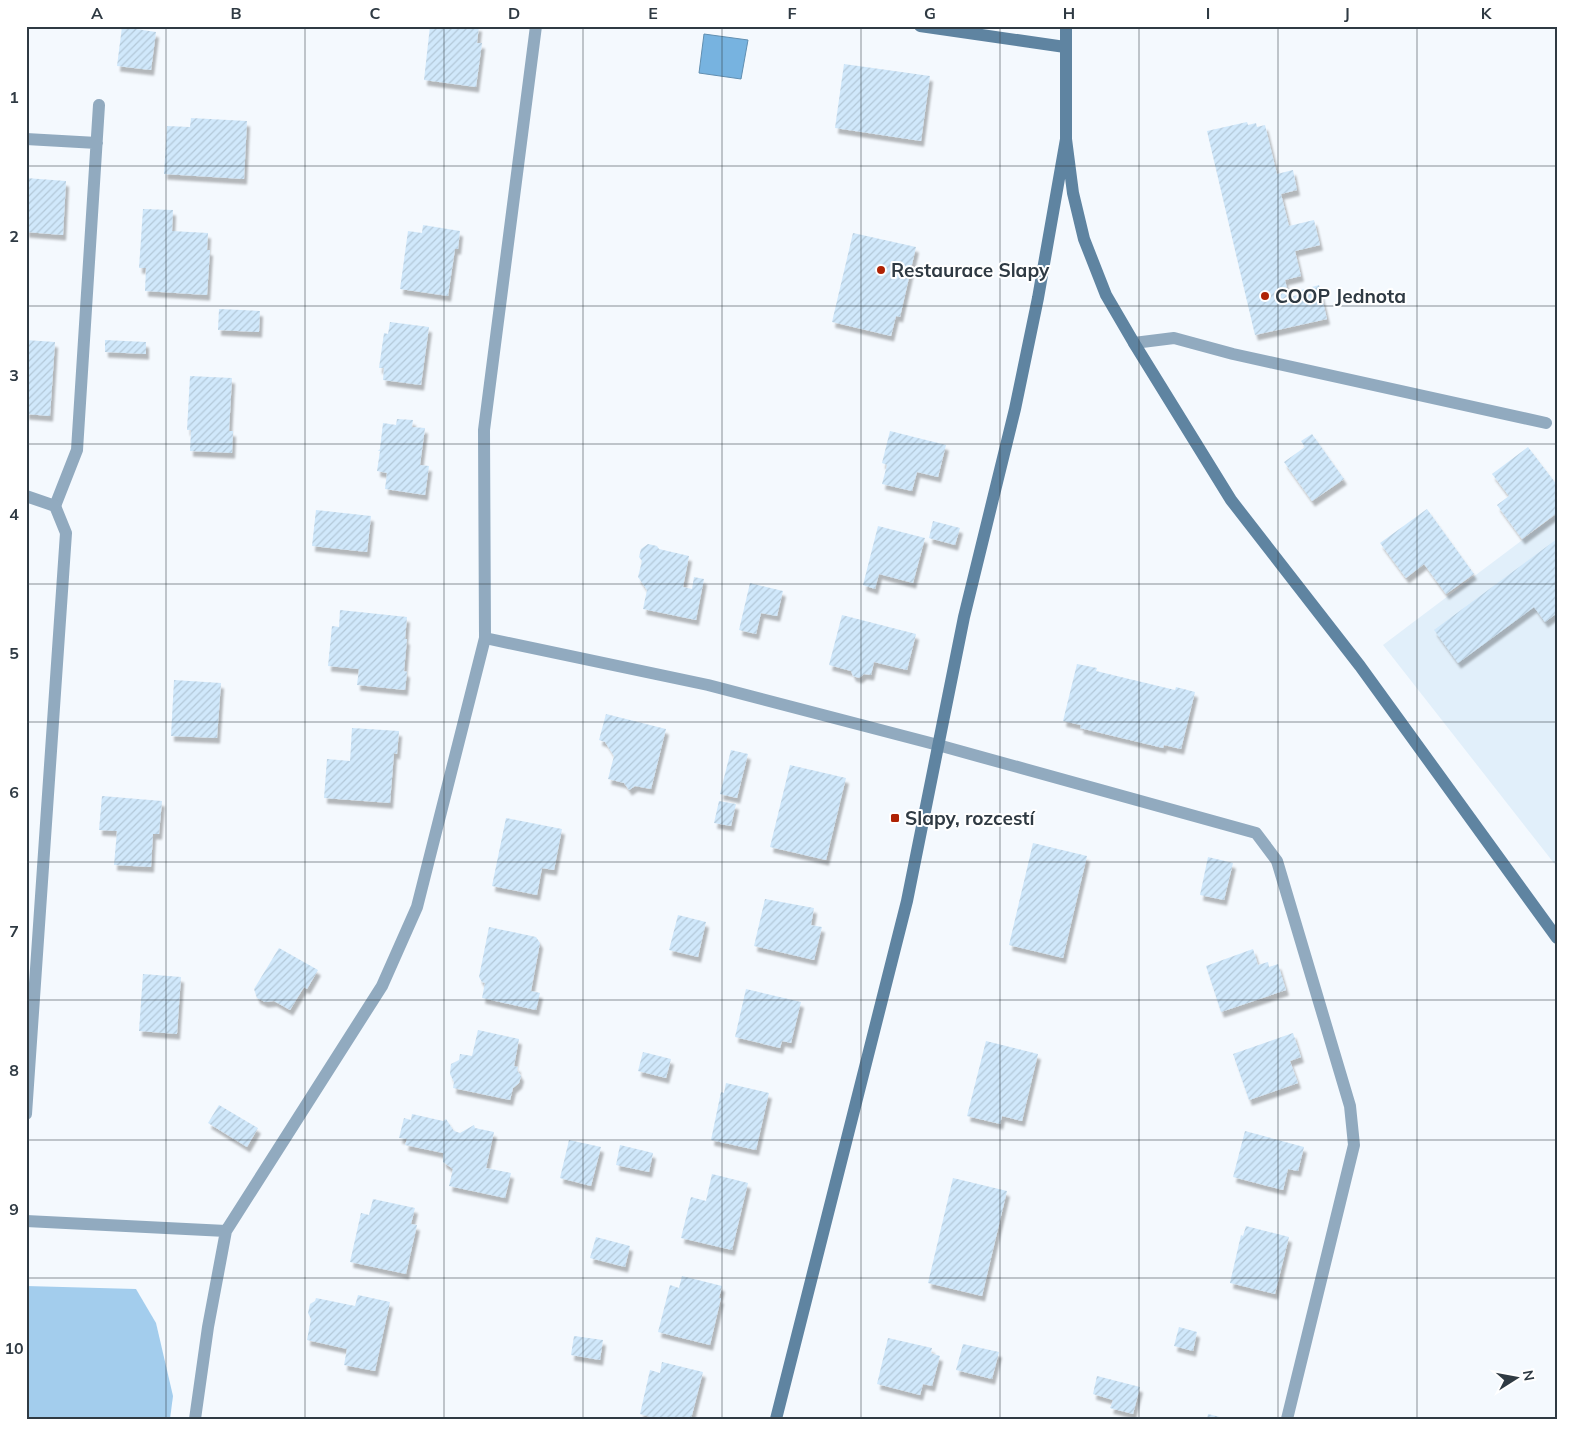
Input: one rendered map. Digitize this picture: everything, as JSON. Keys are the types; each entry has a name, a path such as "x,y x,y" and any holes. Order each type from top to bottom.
{"street":[{"path":"195,1419 208,1327 226,1230 382,986 416,907 485,638 484,430 536,26"},
{"path":"920,26 1065,47"},
{"path":"1066,26 1066,139 1073,193 1084,239 1106,296 1231,500 1360,666 1557,938"},
{"path":"26,1114 66,533 56,506 77,450 99,105"},
{"path":"26,138 97,143"},
{"path":"776,1419 907,901 964,617 1015,409 1038,298 1066,139"},
{"path":"1134,343 1174,338 1233,354 1546,423"},
{"path":"26,496 56,506"},
{"path":"485,638 708,685 938,745 1256,833 1277,861 1350,1106 1354,1145 1287,1419"},
{"path":"26,1221 226,1230"}],"shaded area":[{"path":"704,34 748,40 741,79 699,73"},
{"path":"1557,514 1557,867 1383,645"},
{"path":"26,1286 136,1289 156,1323 173,1396 170,1419 26,1419"}],"building":[{"path":"430,26 479,26 477,43 482,43 476,87 424,80"},
{"path":"122,27 156,32 151,70 117,66"},
{"path":"844,64 930,76 921,141 835,128"},
{"path":"191,118 247,121 244,179 164,174 167,126 190,127"},
{"path":"1247,122 1248,125 1256,123 1257,127 1265,125 1277,174 1293,170 1297,190 1281,194 1289,226 1314,220 1320,245 1295,251 1301,276 1285,280 1289,297 1302,294 1301,290 1319,285 1327,319 1255,335 1207,131"},
{"path":"26,178 66,181 63,235 26,232"},
{"path":"143,209 173,210 172,231 208,233 207,250 210,250 207,295 145,291 146,268 139,268"},
{"path":"423,225 460,231 458,249 455,249 448,296 400,289 408,231 422,233"},
{"path":"853,233 916,247 900,317 896,316 891,336 832,322"},
{"path":"219,309 260,311 259,332 218,330"},
{"path":"390,322 429,327 421,385 383,380 384,368 379,368 384,333 388,334"},
{"path":"26,340 55,342 50,416 26,414"},
{"path":"105,340 146,342 146,354 105,352"},
{"path":"190,376 232,378 229,431 233,431 232,453 190,451 191,430 187,430"},
{"path":"397,419 413,420 412,427 425,428 420,465 429,466 425,495 385,489 387,473 377,471 383,423 396,425"},
{"path":"890,431 946,445 938,477 917,472 912,491 882,484 887,465 882,463"},
{"path":"1312,434 1344,479 1312,501 1284,462 1305,447 1301,441"},
{"path":"1528,447 1557,485 1557,513 1522,539 1497,505 1509,496 1492,474"},
{"path":"1427,509 1474,574 1446,594 1424,564 1406,578 1380,543"},
{"path":"316,510 371,516 367,552 312,546"},
{"path":"933,521 960,528 955,545 929,538"},
{"path":"878,526 925,538 913,583 879,574 875,589 863,585"},
{"path":"1557,539 1557,613 1545,622 1534,607 1458,663 1434,630"},
{"path":"648,544 657,546 659,549 689,556 683,587 692,589 694,577 704,579 696,620 643,609 647,590 638,577 642,561 639,557 641,549"},
{"path":"750,583 783,591 777,616 761,613 756,634 739,630"},
{"path":"340,610 407,617 404,671 407,672 405,690 357,685 359,669 328,666 332,626 339,627"},
{"path":"842,615 916,634 907,670 874,662 871,675 864,674 859,678 853,676 851,671 829,665"},
{"path":"1077,664 1097,668 1096,671 1175,690 1176,687 1195,692 1181,749 1164,745 1163,748 1080,728 1081,725 1063,721"},
{"path":"174,680 221,683 217,738 171,736"},
{"path":"606,714 666,729 651,789 635,786 629,790 624,783 608,779 614,756 605,742 599,740"},
{"path":"352,728 399,731 397,754 394,753 390,803 324,798 327,759 350,761"},
{"path":"731,750 748,754 737,798 720,794"},
{"path":"790,765 846,778 826,860 770,847"},
{"path":"102,796 162,801 159,834 153,834 151,867 114,865 117,831 99,830"},
{"path":"719,801 736,804 731,826 714,823"},
{"path":"506,818 562,829 554,870 542,868 537,895 492,886"},
{"path":"1033,843 1087,856 1063,958 1009,945"},
{"path":"1208,857 1233,863 1224,900 1200,895"},
{"path":"765,899 814,908 811,925 822,927 814,960 754,946"},
{"path":"678,915 706,922 698,957 669,950"},
{"path":"489,927 536,937 540,943 531,991 540,993 536,1010 482,998 485,983 479,977"},
{"path":"279,948 318,970 307,989 304,987 290,1010 274,1001 265,1002 257,998 254,989"},
{"path":"1253,949 1258,965 1268,962 1269,967 1278,964 1286,990 1221,1012 1206,966"},
{"path":"143,974 181,977 177,1034 139,1031"},
{"path":"746,989 801,1002 791,1043 782,1041 780,1048 735,1037"},
{"path":"478,1030 519,1039 514,1066 518,1067 517,1070 521,1076 519,1083 513,1088 510,1100 453,1088 454,1082 450,1074 451,1064 459,1060 460,1054 472,1056"},
{"path":"1293,1033 1301,1057 1290,1061 1298,1083 1249,1100 1233,1054"},
{"path":"986,1041 1038,1054 1022,1121 1002,1116 1000,1124 967,1116"},
{"path":"643,1052 671,1059 666,1078 638,1071"},
{"path":"726,1083 769,1093 756,1150 711,1140 721,1092 724,1093"},
{"path":"219,1105 258,1128 247,1147 208,1123"},
{"path":"412,1114 443,1121 446,1119 454,1131 460,1133 474,1125 475,1128 494,1132 486,1168 511,1173 505,1198 449,1186 453,1169 443,1162 443,1153 405,1145 407,1139 399,1138 404,1118 411,1120"},
{"path":"1245,1131 1304,1147 1298,1171 1288,1169 1283,1190 1233,1177"},
{"path":"569,1140 601,1147 591,1186 560,1178"},
{"path":"620,1145 653,1153 649,1172 616,1165"},
{"path":"712,1174 748,1183 732,1250 681,1238 691,1197 706,1201"},
{"path":"953,1178 1007,1191 982,1296 928,1283"},
{"path":"373,1199 415,1208 411,1224 417,1225 406,1274 350,1262 361,1213 369,1215"},
{"path":"1246,1226 1289,1237 1275,1294 1230,1283 1241,1235 1243,1236"},
{"path":"596,1237 630,1246 625,1267 590,1258"},
{"path":"682,1276 722,1286 710,1345 658,1332 670,1285 679,1288"},
{"path":"358,1295 390,1302 375,1371 344,1365 347,1349 307,1340 311,1319 308,1313 310,1304 316,1298 355,1306"},
{"path":"1179,1327 1197,1332 1193,1351 1174,1346"},
{"path":"574,1336 603,1340 600,1360 571,1355"},
{"path":"888,1338 932,1348 931,1353 940,1356 932,1386 923,1384 920,1395 877,1384"},
{"path":"963,1344 999,1352 992,1379 956,1370"},
{"path":"662,1362 703,1372 691,1419 657,1419 640,1414 650,1370 660,1373"},
{"path":"1097,1376 1140,1387 1133,1414 1110,1408 1113,1400 1093,1394"},
{"path":"1208,1414 1224,1418 1224,1419 1207,1419"}],"place":[{"name":"Restaurace Slapy","path":"881,270"},
{"name":"COOP Jednota","path":"1265,296"},
{"name":"Slapy, rozcestí","path":"895,818"}]}
